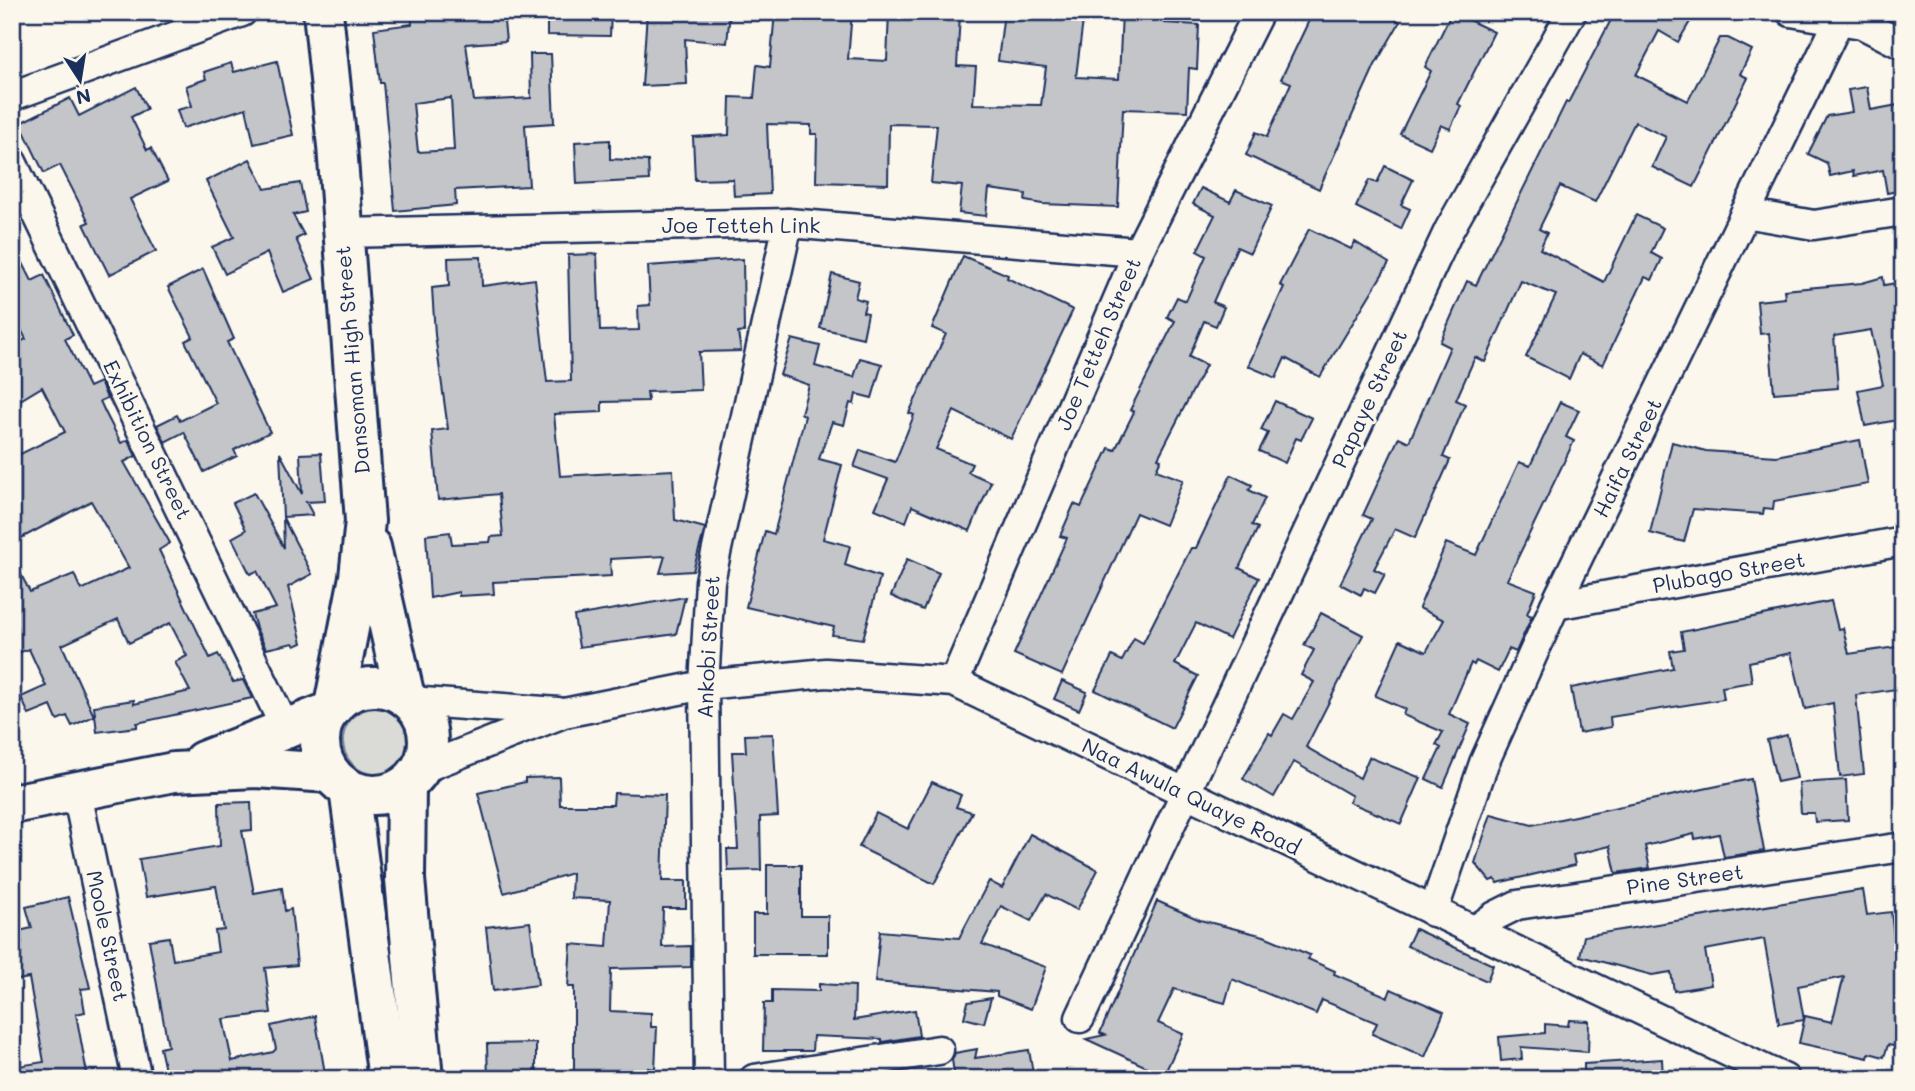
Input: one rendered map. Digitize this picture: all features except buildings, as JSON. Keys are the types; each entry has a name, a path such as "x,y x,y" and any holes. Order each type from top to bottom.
{"main road":[{"name":"Dansoman High Street","path":"323,12 365,521 347,646 331,709"},
{"path":"365,521 407,699 427,727 427,755 414,777 407,900 423,1079"},
{"path":"239,746 281,719 311,691 347,646"},
{"path":"12,804 174,772 331,709 346,695 376,687 407,699"},
{"path":"331,709 320,743 339,781 357,843 388,1079"},
{"path":"174,772 281,769 339,781 378,795 414,777"},
{"path":"281,769 318,790 334,806 357,843"}],"street":[{"path":"12,96 243,12"},
{"name":"Joe Tetteh Street","path":"954,682 1138,252 1259,12"},
{"name":"Papaye Street","path":"1080,1018 1449,230 1572,12"},
{"path":"1791,12 1841,17 1903,45"},
{"name":"Haifa Street","path":"1433,912 1484,763 1555,605 1841,17"},
{"name":"Exhibition Street","path":"12,162 281,719"},
{"path":"1745,213 1814,225 1903,211"},
{"name":"Joe Tetteh Link","path":"343,233 788,223 1138,252"},
{"name":"Ankobi Street","path":"709,1079 704,685 710,581 788,223"},
{"name":"Plubago Street","path":"1555,605 1903,541"},
{"name":"Naa Awula Quaye Road","path":"414,777 564,713 704,685 825,673 954,682 1778,1077"},
{"name":"Naa Awula Quaye Road","path":"407,699 564,713"},
{"name":"Moole Street","path":"77,793 137,1079"},
{"name":"Pine Street","path":"1474,931 1517,905 1903,847"},
{"path":"754,1079 939,1050"}],"shaded area":[{"path":"369,708 383,708 395,713 404,722 409,741 407,754 400,765 383,774 369,774 357,769 348,760 343,748 343,734 348,722 357,713"}]}
